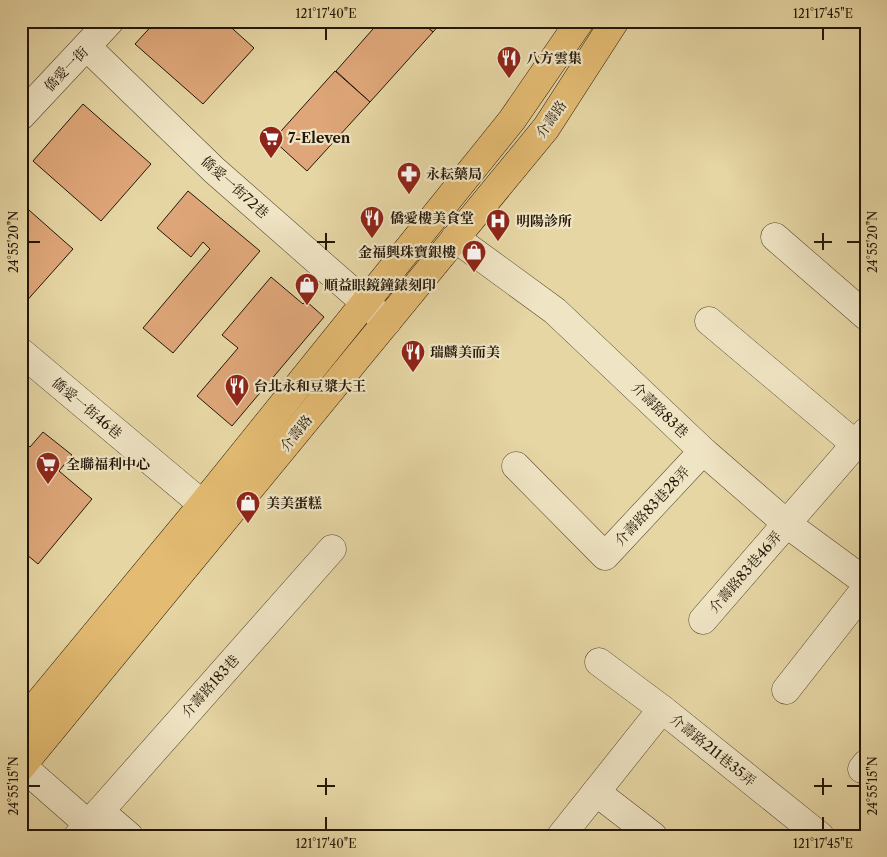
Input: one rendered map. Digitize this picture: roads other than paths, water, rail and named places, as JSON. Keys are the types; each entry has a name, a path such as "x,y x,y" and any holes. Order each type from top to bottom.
{"main road":[{"name":"介壽路","path":"21,766 212,513 365,302 512,120 580,21"},
{"name":"介壽路","path":"21,724 387,322 546,128 615,21"}],"street":[{"name":"僑愛一街","path":"21,116 110,21"},
{"name":"僑愛一街72巷","path":"87,47 214,170 387,322"},
{"path":"774,237 866,316"},
{"name":"介壽路83巷","path":"456,238 555,311 703,451 787,524 866,582"},
{"path":"709,321 861,438"},
{"name":"僑愛一街46巷","path":"21,352 212,513"},
{"name":"介壽路83巷46弄","path":"703,620 861,438"},
{"name":"介壽路83巷28弄","path":"516,466 605,556 703,451"},
{"name":"介壽路183巷","path":"89,824 332,549"},
{"path":"786,690 866,588"},
{"path":"599,662 662,709"},
{"name":"介壽路211巷35弄","path":"561,836 662,709 820,836"},
{"path":"21,766 89,824 129,836"},
{"path":"596,792 653,836"}],"place":[{"name":"八方雲集","path":"509,79"},
{"name":"7-Eleven","path":"271,159"},
{"name":"永耘藥局","path":"409,195"},
{"name":"僑愛樓美食堂","path":"372,239"},
{"name":"明陽診所","path":"498,242"},
{"name":"金福興珠寶銀樓","path":"474,273"},
{"name":"順益眼鏡鐘錶刻印","path":"307,306"},
{"name":"瑞麟美而美","path":"413,373"},
{"name":"台北永和豆漿大王","path":"237,407"},
{"name":"全聯福利中心","path":"48,485"},
{"name":"美美蛋糕","path":"248,524"}]}
